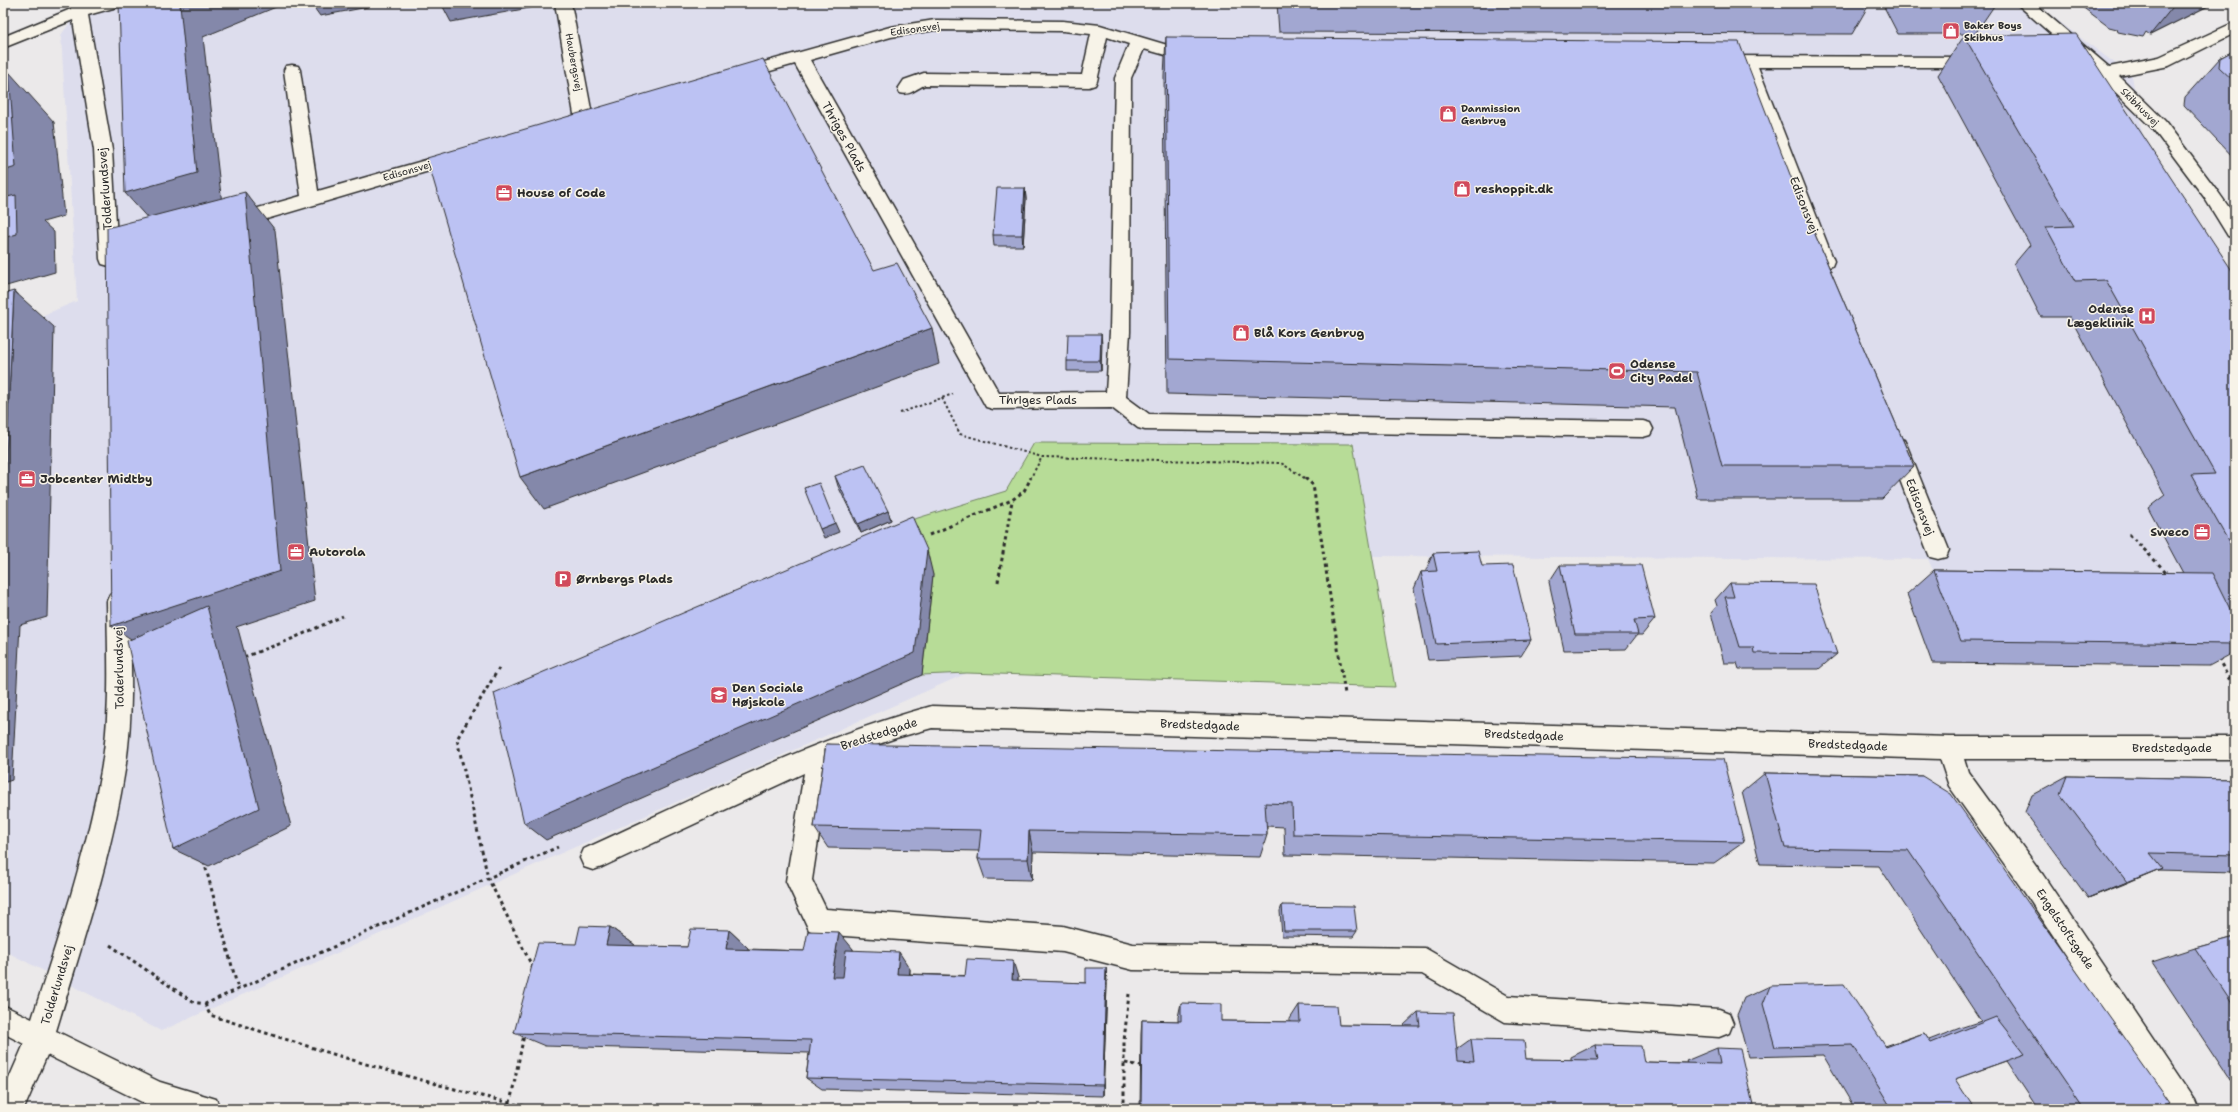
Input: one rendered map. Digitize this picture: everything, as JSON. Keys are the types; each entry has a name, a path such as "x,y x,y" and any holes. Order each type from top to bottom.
{"street":[{"path":"3,43 78,8 111,3"},
{"name":"Haubergsvej","path":"564,3 583,120"},
{"name":"Skibhusvej","path":"2024,3 2106,73 2158,125 2210,193 2235,232"},
{"name":"Tolderlundsvej","path":"78,8 103,150 116,255 110,280"},
{"name":"Edisonsvej","path":"721,80 890,32 935,25 1063,26 1100,30 1183,55 1212,56"},
{"path":"2106,73 2163,62 2235,27"},
{"path":"906,89 910,84 924,79 1089,81 1100,30"},
{"path":"1138,42 1124,78 1120,332 1116,400 1145,422 1643,429"},
{"path":"2063,56 2083,53"},
{"name":"Thriges Plads","path":"800,58 993,401 1116,400"},
{"path":"1702,61 1994,62"},
{"name":"Edisonsvej","path":"1748,61 1831,276"},
{"path":"292,70 310,199"},
{"name":"Edisonsvej","path":"214,227 471,153"},
{"name":"Edisonsvej","path":"1890,429 1938,550"},
{"name":"Tolderlundsvej","path":"10,1109 40,1038 79,909 97,843 113,770 120,705 117,578"},
{"name":"Bredstedgade","path":"593,858 819,754 896,727 932,717 1948,748 2235,748"},
{"name":"Engelstoftsgade","path":"1948,748 1958,778 2034,884 2184,1109"},
{"path":"819,754 799,881 818,921 1063,939 1133,957 1425,962 1505,1009 1719,1023"},
{"path":"3,1019 156,1094 206,1109"}],"path":[{"path":"900,413 983,383"},
{"path":"942,398 960,434 1042,457 1281,464 1301,474 1313,485 1350,730"},
{"path":"929,535 1012,500 1024,491 1042,457"},
{"path":"998,582 1012,500"},
{"path":"2129,534 2173,579"},
{"path":"244,657 287,642 343,616"},
{"path":"2215,652 2235,690"},
{"path":"499,668 457,739 488,878 536,974"},
{"path":"110,945 193,1002 205,1004 572,841 593,858"},
{"path":"203,859 238,989"},
{"path":"1124,1109 1124,1041 1133,957"},
{"path":"205,1004 210,1015 322,1052 536,1109"},
{"path":"510,1103 525,1027"},
{"path":"1125,1063 1141,1066"}],"shaded area":[{"path":"84,3 2034,3 2132,76 2148,165 2235,305 2235,662 2186,580 1937,579 1928,559 1373,556 1395,687 967,673 161,1031 3,950 3,332 77,301 61,35"}],"green space":[{"path":"1034,443 1353,444 1395,687 967,673 922,675 933,575 908,521 1006,491"}],"building":[{"path":"119,3 186,3 180,5 197,173 125,193"},
{"path":"2157,3 2168,3 2168,5"},
{"path":"2076,34 2235,275 2235,544 2230,544 2191,475 2215,474 2106,280 2075,281 2046,227 2074,226 1964,36"},
{"path":"1166,37 1739,42 1796,190 1914,466 1722,466 1697,372 1169,359"},
{"path":"2235,50 2235,82 2219,67 2220,58"},
{"path":"763,59 874,270 897,263 932,328 520,477 427,158"},
{"path":"9,72 16,167 3,171 3,73"},
{"path":"997,188 1025,188 1022,235 993,235"},
{"path":"245,192 280,571 111,626 107,228"},
{"path":"16,195 17,234 3,238 3,198"},
{"path":"14,291 3,522 3,294"},
{"path":"1068,334 1101,334 1100,361 1067,361"},
{"path":"865,465 888,511 858,524 835,476"},
{"path":"819,483 835,523 820,529 804,488"},
{"name":"Den Sociale Højskole","path":"912,516 927,550 915,653 524,823 494,693"},
{"path":"1478,551 1482,566 1513,565 1531,640 1436,644 1421,572 1437,571 1433,553"},
{"path":"1560,565 1641,565 1655,619 1634,620 1638,634 1575,634"},
{"path":"1934,570 2212,573 2235,619 2235,644 1961,641"},
{"path":"1730,583 1814,584 1837,654 1754,653 1753,647 1740,647 1725,597 1734,597"},
{"path":"207,606 259,808 173,849 127,641"},
{"path":"826,744 1723,759 1744,842 1293,834 1292,804 1265,803 1267,835 1029,831 1028,859 978,859 981,830 814,827"},
{"path":"1765,773 1922,776 1951,794 2170,1103 2156,1109 2084,1109 1908,850 1785,848"},
{"path":"2067,776 2235,779 2235,855 2150,853 2162,868 2127,882 2060,794"},
{"path":"1282,905 1354,906 1357,931 1284,931"},
{"path":"580,926 610,927 606,945 687,947 691,929 729,930 726,949 804,951 808,931 839,932 832,977 843,977 846,950 899,952 897,974 965,976 967,959 1013,961 1012,980 1086,983 1086,968 1106,968 1103,1085 806,1078 811,1040 514,1033 538,943 576,944"},
{"path":"2235,937 2235,1008 2195,948"},
{"path":"1844,984 1886,1047 1924,1033 1931,1043 1996,1017 2025,1054 1955,1079 1972,1105 1961,1109 1892,1109 1853,1045 1775,1047 1763,1004 1770,986"},
{"path":"1181,1003 1221,1004 1221,1021 1300,1022 1299,1005 1337,1006 1339,1025 1420,1026 1418,1012 1453,1013 1458,1060 1474,1061 1471,1039 1524,1040 1526,1059 1598,1060 1595,1045 1641,1046 1644,1062 1720,1064 1717,1048 1740,1049 1754,1109 1141,1109 1142,1020 1181,1021"}],"place":[{"name":"Baker Boys Skibhus","path":"1951,31"},
{"name":"Danmission Genbrug","path":"1448,114"},
{"name":"reshoppit.dk","path":"1462,189"},
{"name":"House of Code","path":"504,193"},
{"name":"Odense Lægeklinik","path":"2147,316"},
{"name":"Blå Kors Genbrug","path":"1241,333"},
{"name":"Odense City Padel","path":"1617,371"},
{"name":"Jobcenter Midtby","path":"27,479"},
{"name":"Sweco","path":"2202,532"},
{"name":"Autorola","path":"296,552"},
{"name":"Ørnbergs Plads","path":"563,579"},
{"name":"Den Sociale Højskole","path":"719,695"}]}
